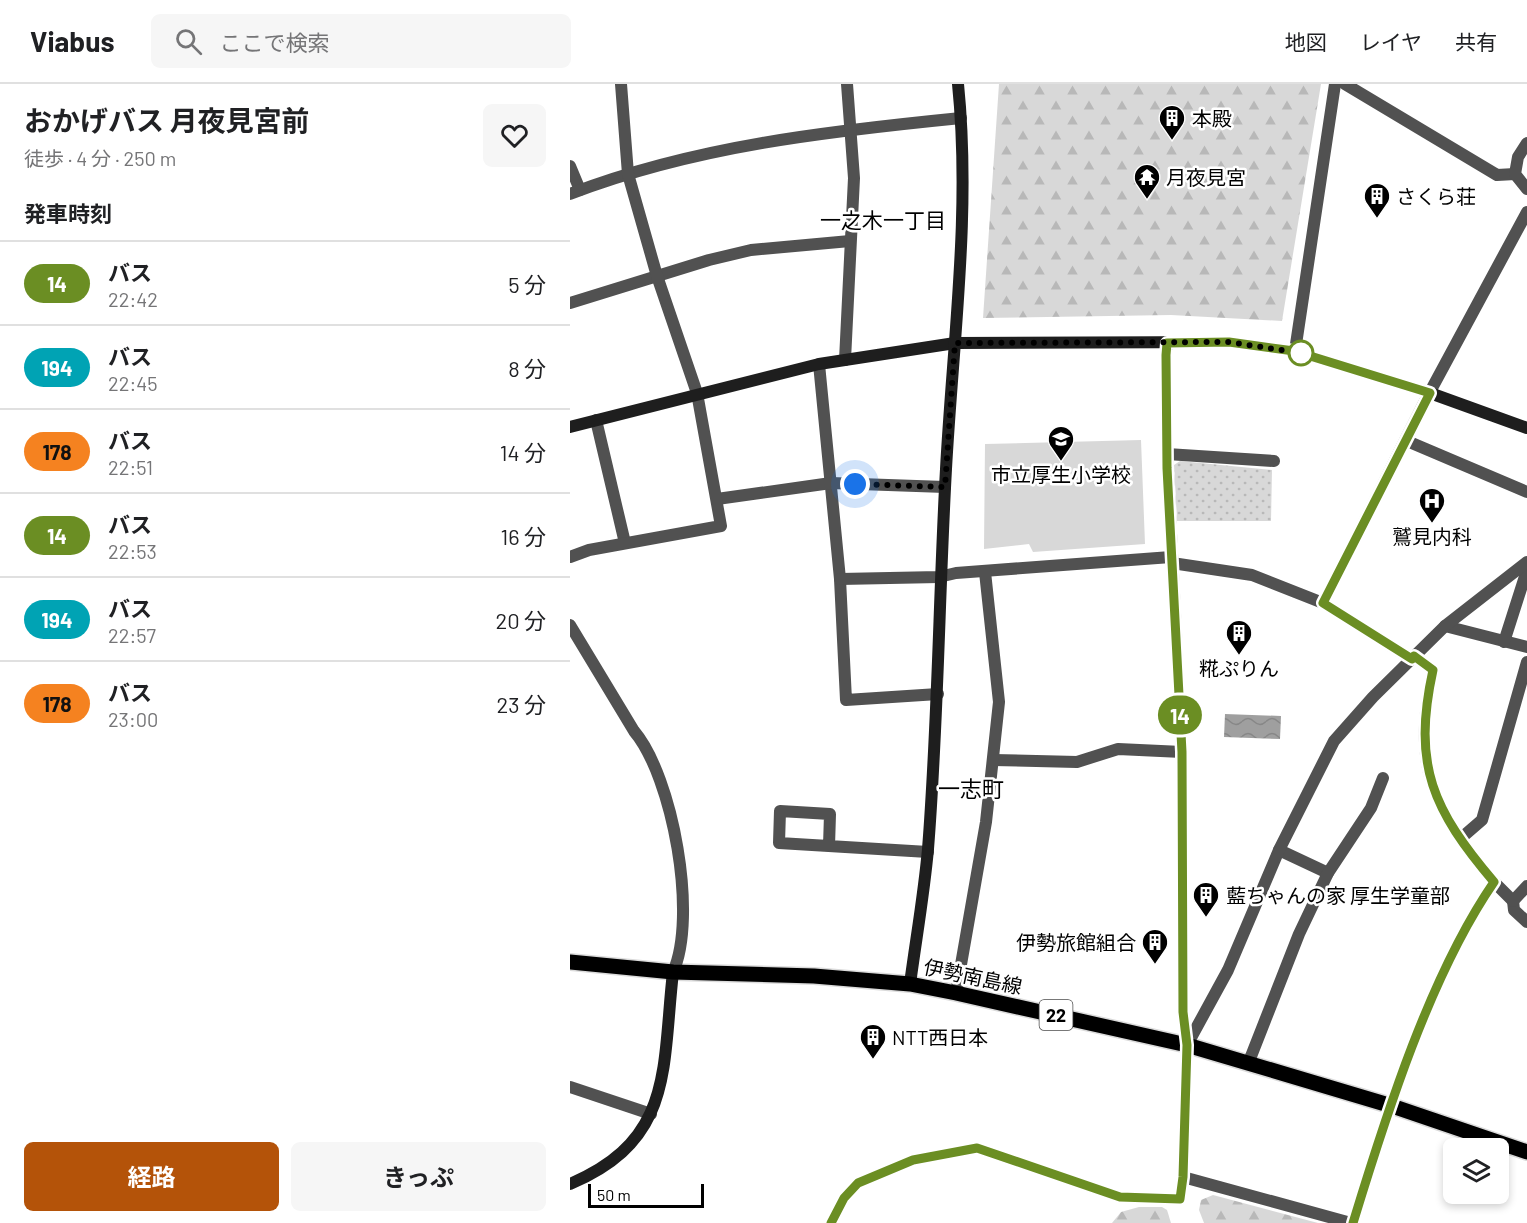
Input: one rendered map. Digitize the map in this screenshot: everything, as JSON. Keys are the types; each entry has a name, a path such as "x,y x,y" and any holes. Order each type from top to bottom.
{"main road":[{"name":"伊勢南島線","path":"570,962 673,972 760,973 910,984 956,993 1187,1045 1392,1107 1527,1152"}],"street":[{"path":"570,558 589,550 721,526 697,393 657,276 628,174 621,84"},
{"path":"845,360 854,178 847,84"},
{"path":"910,984 928,852 938,694 939,577 965,181 958,84"},
{"path":"1294,351 1335,84"},
{"path":"1345,84 1497,175 1515,174"},
{"path":"570,166 575,192 628,174 691,158 852,129 961,118"},
{"path":"1527,143 1518,158 1515,174 1527,189"},
{"path":"1323,603 1430,393 1527,212"},
{"path":"570,303 751,250 850,241"},
{"path":"570,427 697,393 819,364 955,343 1229,342 1294,351 1430,393 1527,428"},
{"path":"1167,343 1167,454 1182,752 1183,1012 1187,1045 1183,1177 1180,1199"},
{"path":"819,364 840,579 846,700 938,694"},
{"path":"596,420 625,543"},
{"path":"1407,441 1527,492"},
{"path":"1167,454 1274,461"},
{"path":"717,499 831,483 945,487"},
{"path":"840,579 939,577 1172,560 1252,575 1323,603 1433,670 1425,714 1427,761 1432,789 1460,839 1513,902 1515,910 1527,921"},
{"path":"1187,1045 1228,970 1280,850 1334,741 1445,626 1527,562"},
{"path":"1504,642 1527,570"},
{"path":"956,993 986,822 999,702 985,572"},
{"path":"570,625 634,731 644,743 669,809 675,833 683,907 681,954 673,972 662,1072 651,1114 628,1149 595,1174 570,1184"},
{"path":"1445,626 1527,647"},
{"path":"1460,839 1482,820 1527,662"},
{"path":"993,760 1077,762 1118,749 1182,752"},
{"path":"1248,1064 1299,934 1328,873 1371,808 1383,778"},
{"path":"829,846 830,814 780,811 779,843 928,852"},
{"path":"1280,850 1328,873"},
{"path":"1183,1177 1352,1223 1384,1123 1442,980 1479,904 1494,882"},
{"path":"1513,902 1527,886"},
{"path":"570,1088 651,1114"}],"lane":[{"path":"831,1223 844,1198 858,1183 913,1160 977,1148 1120,1197 1180,1199"}],"green space":[{"name":"月夜見宮","path":"999,84 1321,84 1282,321 1171,315 983,318"},
{"path":"1141,440 1145,544 1033,552 1029,544 984,549 985,444"},
{"path":"1180,461 1272,470 1271,521 1177,521 1174,465"},
{"path":"1213,1195 1318,1223 1204,1223 1199,1210 1201,1200"},
{"path":"1139,1207 1162,1207 1167,1210 1171,1223 1112,1223 1121,1212"}],"water":[{"path":"1225,714 1281,716 1280,739 1224,737"}],"bus line":[{"name":"14","path":"831,1223 844,1198 858,1183 913,1160 977,1148 1120,1197 1180,1199 1183,1177 1187,1045 1183,1012 1182,752 1167,468 1166,355 1167,343 1229,342 1294,351 1430,393 1323,603 1412,659 1414,656 1433,670 1425,714 1427,761 1432,789 1446,818 1494,882 1479,904 1419,1034 1384,1123 1353,1223"}],"place":[{"name":"本殿","path":"1172,141"},
{"name":"月夜見宮","path":"1147,200"},
{"name":"さくら荘","path":"1377,219"},
{"name":"市立厚生小学校","path":"1061,462"},
{"name":"鷲見内科","path":"1432,524"},
{"name":"糀ぷりん","path":"1239,656"},
{"name":"藍ちゃんの家 厚生学童部","path":"1206,918"},
{"name":"伊勢旅館組合","path":"1155,965"},
{"name":"NTT西日本","path":"873,1060"}],"district":[{"name":"一之木一丁目","path":"883,219"},
{"name":"一志町","path":"971,788"}],"route":[{"path":"855,484 945,487 955,343 1229,342 1301,353"}]}
